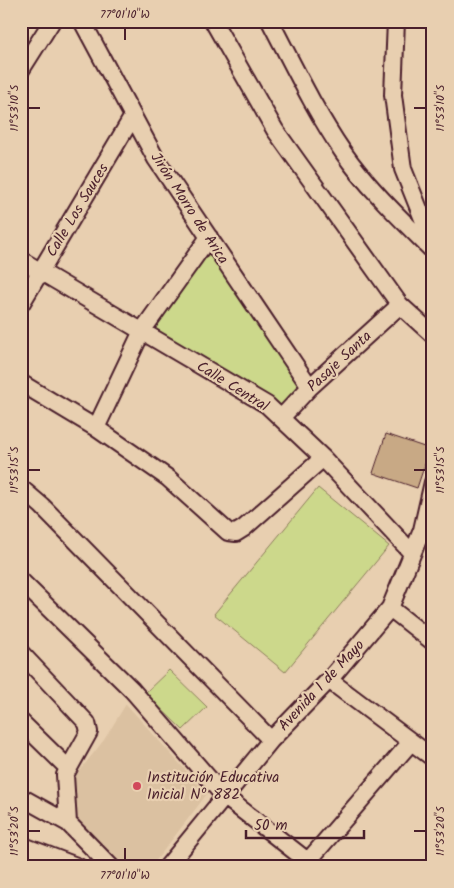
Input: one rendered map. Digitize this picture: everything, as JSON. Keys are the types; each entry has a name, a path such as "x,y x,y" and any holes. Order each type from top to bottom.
{"street":[{"path":"21,70 52,21"},
{"name":"Jirón Morro de Arica","path":"82,21 156,159 310,387"},
{"path":"213,21 275,130 400,305 433,335"},
{"path":"270,21 290,63 343,152 389,207 433,251"},
{"path":"396,21 393,95 403,169 433,244"},
{"name":"Calle Los Sauces","path":"21,304 133,116"},
{"path":"96,428 142,331 209,237"},
{"name":"Calle Central","path":"21,260 267,405 323,458 412,553"},
{"name":"Pasaje Santa","path":"281,418 310,387 400,305"},
{"path":"21,382 96,428 168,478 228,532 236,533 244,528 323,458"},
{"name":"Avenida 1 de Mayo","path":"167,867 270,740 329,680 390,608 412,553 428,533 433,482"},
{"path":"21,488 42,506 156,621 270,740"},
{"path":"21,581 132,690 224,796 308,865 411,742"},
{"path":"390,608 433,642"},
{"path":"21,653 87,723 89,732 67,767 65,775 68,823"},
{"path":"329,680 433,758"},
{"path":"21,722 67,767"},
{"path":"21,738 47,749"},
{"path":"21,797 68,823 111,867"},
{"path":"21,845 79,867"}],"shaded area":[{"name":"Institución Educativa Inicial Nº 882","path":"126,704 207,794 151,867 127,867 74,825 73,779 104,740"}],"green space":[{"path":"209,247 303,387 281,408 153,330"},
{"path":"318,488 389,546 285,672 214,614"},
{"path":"169,670 207,707 183,730 145,693"}],"building":[{"path":"386,434 430,449 417,488 373,473"}],"place":[{"name":"Institución Educativa Inicial Nº 882","path":"137,786"}]}
